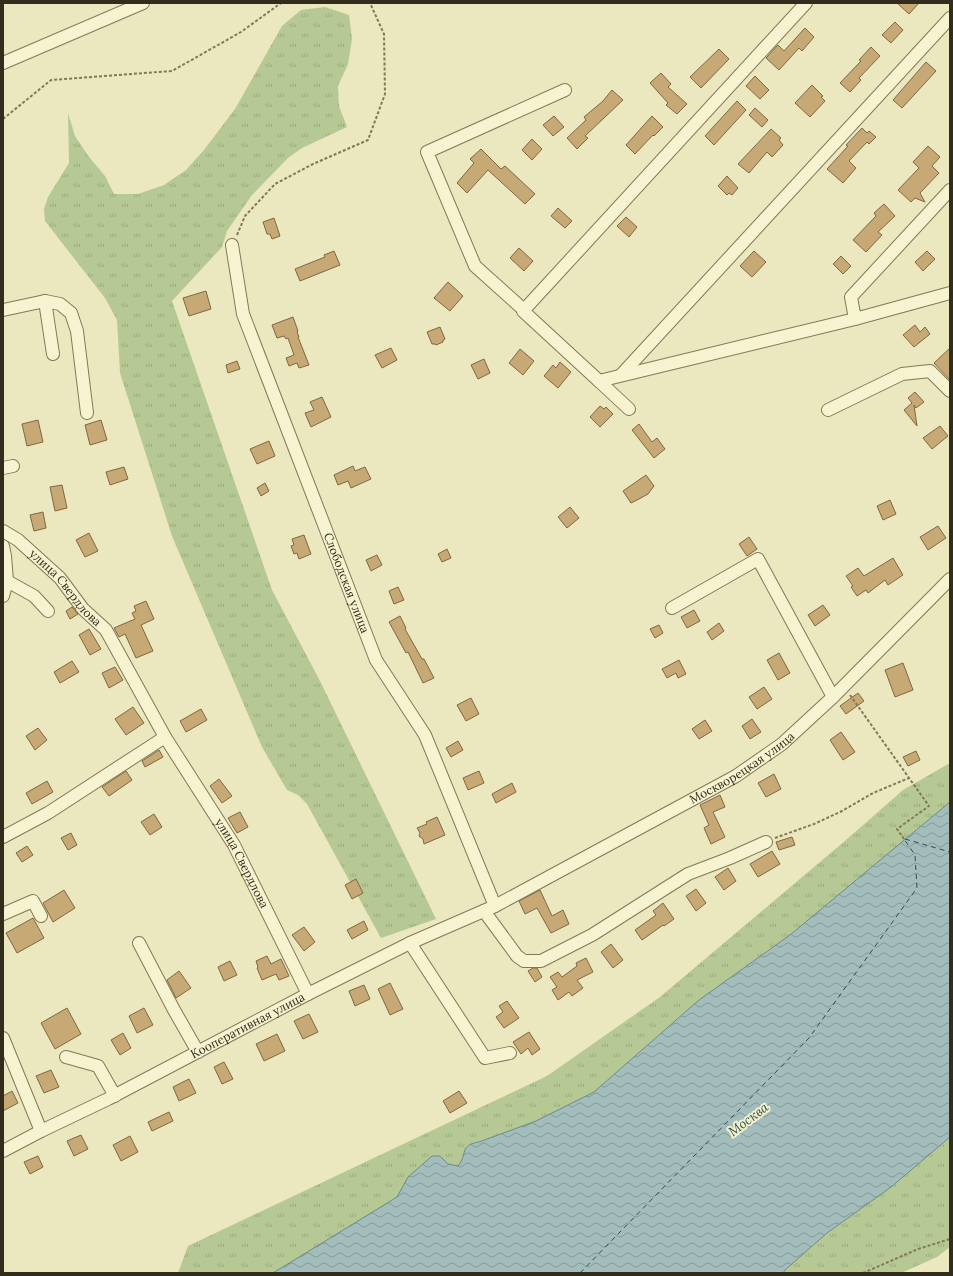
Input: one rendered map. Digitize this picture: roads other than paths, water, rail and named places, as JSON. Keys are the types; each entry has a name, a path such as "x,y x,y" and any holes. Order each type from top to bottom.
{"street":[{"path":"3,63 143,3"},
{"path":"524,310 806,3"},
{"path":"621,375 950,18"},
{"path":"565,90 427,152 475,266 629,408"},
{"path":"855,319 851,297 950,190"},
{"name":"Слободская улица","path":"232,245 243,314 376,660 425,736 490,908 517,956 524,961 542,960 592,935 688,874 766,842"},
{"path":"599,381 855,319 950,293"},
{"path":"45,301 53,354"},
{"path":"3,310 45,301 60,304 71,313 76,331 87,413"},
{"path":"828,410 902,374 930,371 950,391"},
{"name":"улица Свердлова","path":"3,531 18,540 60,578 83,609 106,630 165,737 234,845 308,994"},
{"path":"3,546 7,581 3,596"},
{"path":"672,608 758,559 833,696"},
{"name":"Москворецкая улица","path":"490,908 736,776 782,744 833,696 950,579"},
{"path":"7,581 34,596 48,611"},
{"path":"3,837 48,813 165,737"},
{"path":"3,914 33,901 41,916"},
{"name":"Кооперативная улица","path":"3,1150 115,1096 308,994 410,943 490,908"},
{"path":"139,943 198,1052"},
{"path":"410,943 485,1058 510,1053"},
{"path":"3,1038 41,1131"},
{"path":"66,1057 98,1066 115,1096"}],"water":[{"name":"Москва","path":"950,802 950,1137 891,1187 827,1233 783,1273 273,1273 397,1197 408,1177 432,1156 440,1156 448,1164 458,1166 463,1158 466,1148 469,1145 536,1121 594,1092 699,1000 790,935"}]}
